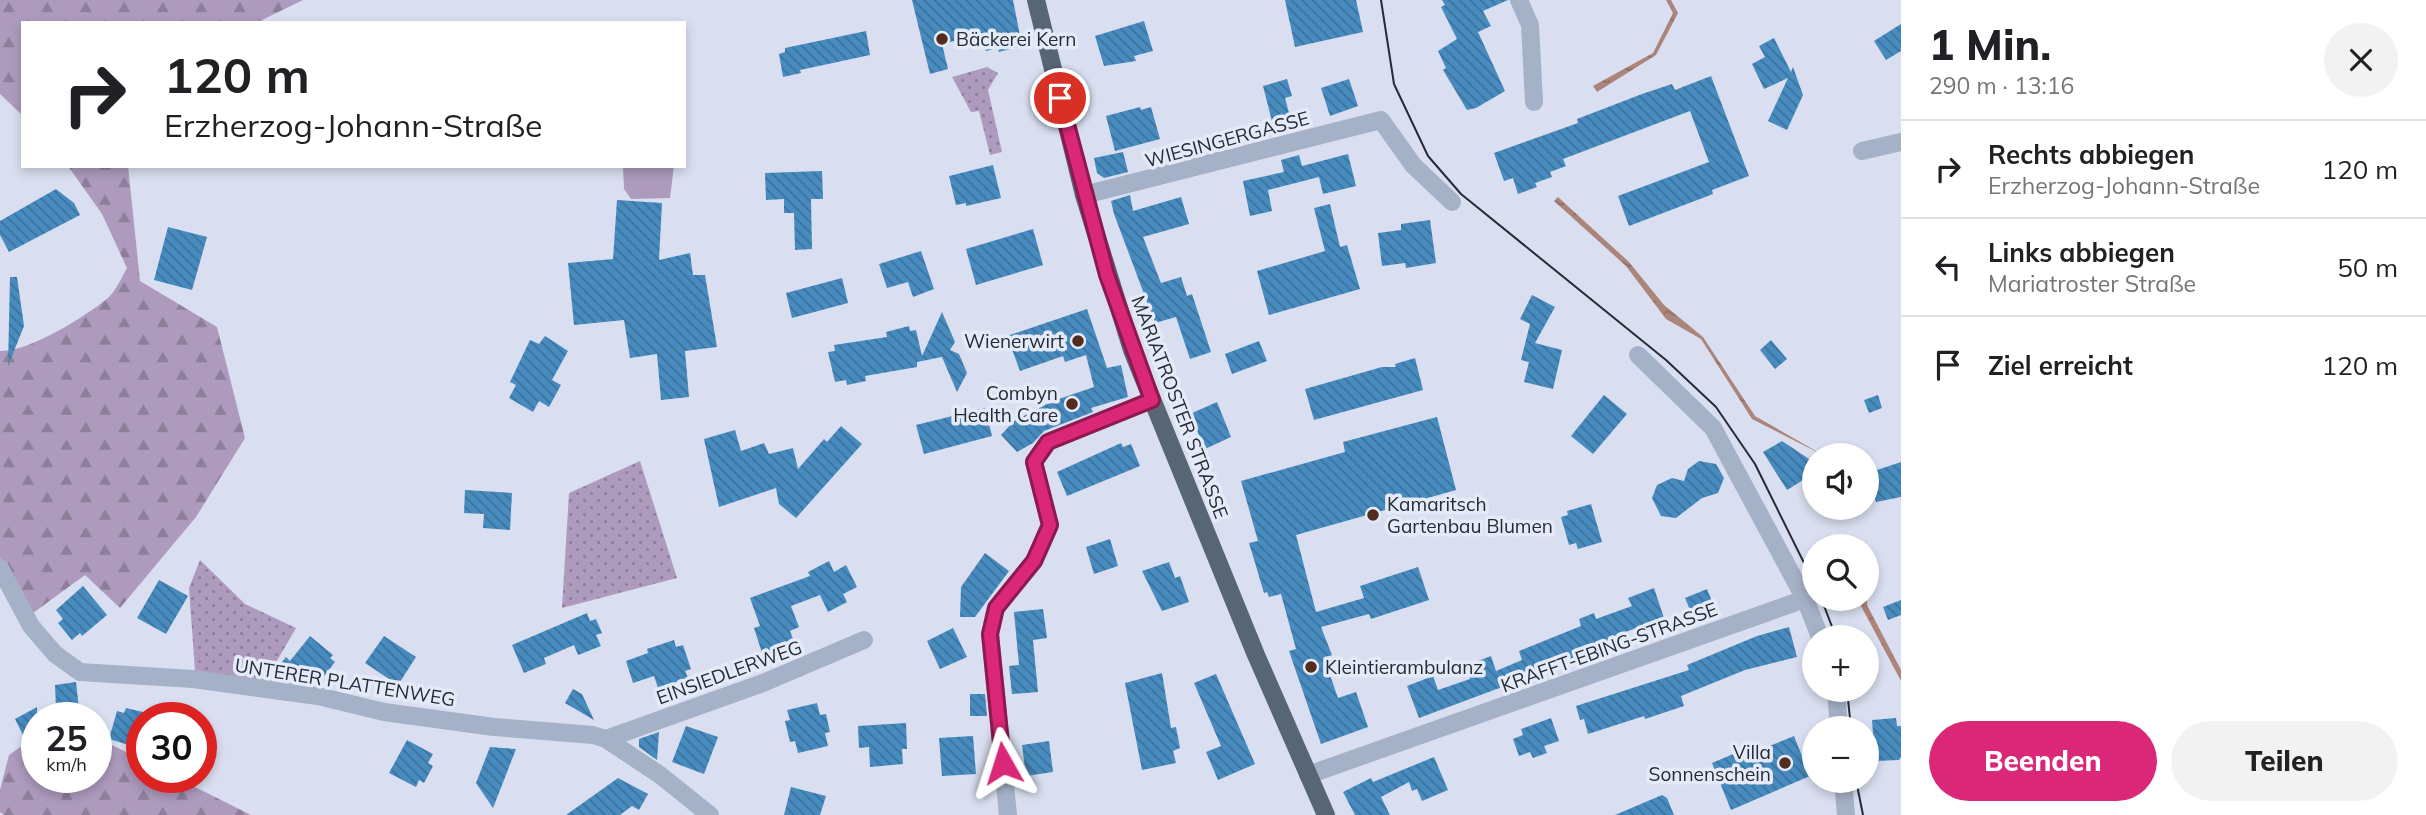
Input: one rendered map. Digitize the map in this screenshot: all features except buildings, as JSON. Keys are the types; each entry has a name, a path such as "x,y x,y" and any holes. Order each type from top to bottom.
{"main road":[{"name":"MARIATROSTER STRASSE","path":"1036,0 1084,195 1132,350 1326,815"}],"street":[{"path":"1519,0 1530,24 1534,102"},
{"name":"WIESINGERGASSE","path":"1084,195 1381,120 1413,165 1452,202"},
{"path":"1862,151 1901,142"},
{"path":"1638,355 1713,428 1802,593"},
{"path":"1008,815 990,634 996,608 1034,561 1050,525 1034,462 1048,442 1152,400"},
{"name":"UNTERER PLATTENWEG","path":"0,568 31,626 55,654 80,672 205,681 318,696 384,712 494,727 593,734 606,739 660,775 710,815"},
{"name":"KRAFFT-EBING-STRASSE","path":"1308,775 1802,600"},
{"name":"EINSIEDLERWEG","path":"606,739 774,679 864,640"},
{"path":"1842,813 1843,793"}],"green space":[{"path":"0,0 303,0 262,21 21,21 21,114 0,94"},
{"path":"987,67 998,73 988,90 1002,152 990,155 979,111 971,112 952,77"},
{"path":"69,168 128,168 140,281 217,327 245,438 196,517 120,608 85,575 33,613 0,558 0,351 26,346 57,332 87,314 112,294 127,268 102,214"},
{"path":"623,168 674,168 670,198 631,199 624,189"},
{"path":"640,461 677,578 562,608 569,493"},
{"path":"200,560 245,604 296,628 271,671 262,675 265,685 195,671 189,588"},
{"path":"112,745 126,752 126,793 207,793 251,815 4,815 0,812 0,790 9,755 21,746 21,793 112,793"}],"water":[{"path":"1666,0 1671,0 1678,13 1656,55 1597,92 1593,86 1653,53 1673,13"},
{"path":"1558,197 1629,262 1664,305 1703,337 1755,416 1802,444 1752,419 1701,339 1666,319 1626,266 1554,201"},
{"path":"1864,611 1870,611 1877,625 1871,625"},
{"path":"1879,628 1901,670 1901,681 1879,640"}],"tram line":[{"path":"1381,0 1394,84 1428,156 1461,194 1666,360 1716,407 1755,464 1802,559"},
{"path":"1826,611 1831,625"},
{"path":"1848,702 1850,716"},
{"path":"1859,793 1863,815"}],"place":[{"name":"Bäckerei Kern","path":"942,39"},
{"name":"Wienerwirt","path":"1078,341"},
{"name":"Combyn Health Care","path":"1072,404"},
{"name":"Kamaritsch Gartenbau Blumen","path":"1373,515"},
{"name":"Kleintierambulanz","path":"1311,667"},
{"name":"Villa Sonnenschein","path":"1785,763"}],"route":[{"path":"1003,763 990,634 996,608 1034,561 1047,539 1050,525 1034,462 1048,442 1152,400 1107,275 1060,98"}]}
